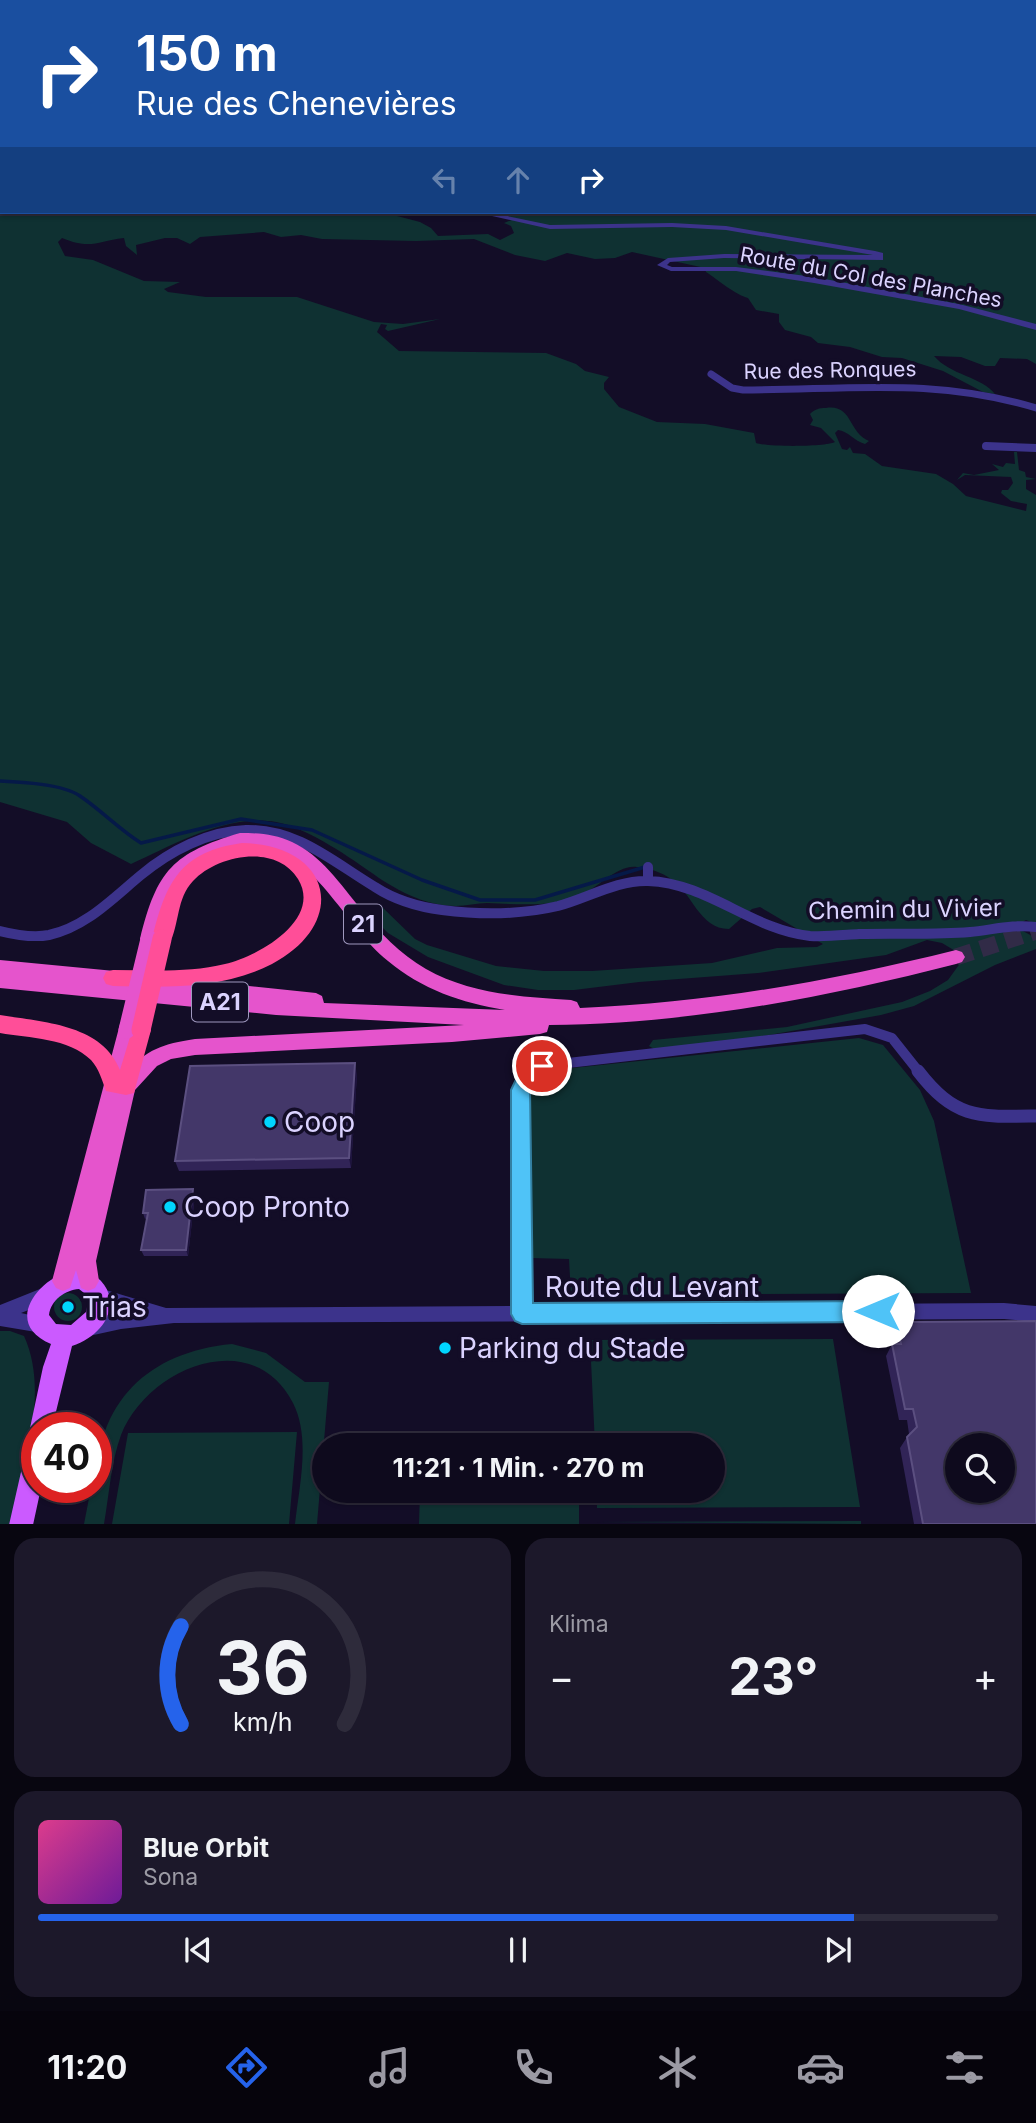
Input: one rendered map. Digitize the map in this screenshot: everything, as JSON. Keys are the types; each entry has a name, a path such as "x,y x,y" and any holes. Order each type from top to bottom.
{"highway":[{"name":"21","path":"155,939 161,893 180,867 216,845 247,839 267,840 293,849 313,862 386,949 410,968 439,984 503,1001 643,1012"},
{"path":"64,1280 120,1085 134,1030 155,939 178,887 192,870 215,856 244,849 273,852 296,863 309,880 312,903 304,922 285,944 257,962 208,976 113,978"},
{"name":"A21","path":"0,980 288,1009 364,1014 555,1017 643,1012 806,991 956,957"},
{"name":"A21","path":"0,967 440,1015"},
{"path":"94,1288 86,1261 120,1085 150,1060 181,1049 499,1031 643,1012"},
{"path":"0,1024 72,1039 91,1046 107,1062 120,1085"}],"main road":[{"path":"44,1412 54,1367 74,1333 96,1316 94,1288 76,1278 64,1280 46,1295 39,1311 42,1325 53,1335 74,1333"},
{"path":"21,1524 26,1503"}],"street":[{"name":"Route du Col des Planches","path":"488,214 550,226 720,227 875,253 880,255 880,258 718,256 668,261 661,265 671,269 751,271 814,280 954,306 1036,327"},
{"name":"Rue des Ronques","path":"711,374 731,388 743,390 924,386 971,392 1036,408"},
{"path":"986,446 1036,447"},
{"name":"Chemin du Vivier","path":"0,931 41,936 68,929 92,916 164,858 213,836 245,830 294,836 326,853 375,890 400,901 428,908 486,911 543,909 648,880 697,891 782,928 808,935 1036,928"},
{"path":"648,867 648,880"},
{"path":"522,1314 521,1090 527,1077 542,1066 777,1041 865,1028 892,1038 934,1093 953,1106 984,1117 1036,1116"},
{"name":"Route du Levant","path":"94,1288 125,1305 174,1315"},
{"path":"0,1316 46,1295"},
{"name":"Route du Levant","path":"1004,1311 1036,1307"},
{"name":"Route du Levant","path":"74,1333 121,1321 174,1315 1004,1311 1036,1314"},
{"path":"0,1316 42,1325"}],"green space":[{"path":"0,214 390,214 420,222 438,236 488,234 500,240 514,233 511,226 504,223 514,219 504,214 1036,214 1036,364 1027,359 1000,358 995,366 985,366 961,357 934,356 948,368 982,384 995,394 983,392 943,371 902,358 882,357 850,347 818,343 811,337 785,330 779,322 779,314 756,310 748,298 727,287 706,272 705,268 632,252 615,258 595,259 567,253 545,261 515,255 474,239 322,239 301,235 281,237 264,232 200,237 190,244 177,238 165,238 136,245 137,255 126,246 124,238 94,244 62,238 58,242 65,256 93,260 144,281 180,282 164,289 168,292 206,297 297,297 374,322 403,324 440,319 388,331 385,329 387,325 381,324 377,332 399,351 546,353 576,364 585,371 609,377 604,383 604,389 619,407 657,422 705,424 754,433 756,443 762,444 820,445 835,442 821,428 810,425 813,420 810,414 819,409 835,408 841,410 857,432 869,441 865,444 838,430 835,433 842,449 847,450 850,447 853,453 865,454 882,466 936,474 966,496 1026,511 1027,504 1011,501 1001,493 1002,490 1008,490 1013,483 1011,477 965,475 957,480 963,473 974,475 999,470 992,464 1003,467 1006,463 1015,464 1014,452 1017,452 1019,470 1025,472 1026,477 1036,479 1026,480 1026,489 1036,495 1036,924 1026,920 1019,924 1021,930 1036,938 1036,949 995,965 914,1006 881,1015 752,1038 654,1049 649,1046 653,1040 787,1027 902,1002 930,991 948,980 961,962 957,952 942,943 927,940 886,955 758,973 574,990 538,990 504,985 428,957 388,933 371,916 371,906 381,906 415,939 427,945 496,966 544,971 592,971 712,963 777,948 817,947 823,944 760,907 752,909 729,929 719,927 703,917 685,892 671,879 650,869 623,869 588,892 558,902 444,905 421,900 399,890 324,842 299,829 276,822 258,820 220,826 131,864 91,843 67,822 0,802"},
{"path":"859,1038 883,1045 920,1090 934,1121 971,1293 571,1295 569,1259 531,1258 530,1088 553,1070"},
{"path":"68,1293 78,1297 82,1307 78,1317 68,1321 58,1317 54,1307 58,1297"},
{"path":"0,1331 10,1331 24,1336 35,1381 34,1405 33,1412 21,1412 21,1479 10,1524 0,1524"},
{"path":"833,1339 860,1507 597,1508 597,1503 725,1503 725,1433 594,1433 590,1340"},
{"path":"232,1344 266,1353 305,1382 329,1382 325,1433 312,1433 312,1503 319,1503 317,1524 295,1524 303,1447 293,1403 275,1379 253,1365 228,1361 202,1364 176,1375 153,1391 134,1411 121,1435 112,1474 112,1417 117,1407 132,1387 152,1370 175,1358 202,1349"},
{"path":"297,1432 289,1524 112,1524 128,1433"},
{"path":"88,1503 107,1503 104,1524 84,1524"},
{"path":"420,1503 579,1503 579,1524 419,1524"},
{"path":"861,1521 861,1524 596,1522"}],"building":[{"name":"Coop","path":"355,1063 349,1158 175,1161 190,1066"},
{"path":"193,1189 186,1250 141,1250 148,1213 143,1213 146,1190"},
{"path":"1036,1321 1036,1524 923,1524 907,1437 917,1427 913,1409 905,1409 892,1344 901,1344 897,1325 908,1325 907,1322"}],"waterway":[{"path":"0,781 42,784 73,792 141,843 241,819 312,830 422,880 480,900 535,900 645,867"}],"tunnel":[{"path":"956,957 1036,931"}],"place":[{"name":"Coop","path":"270,1122"},
{"name":"Coop Pronto","path":"170,1207"},
{"name":"Trias","path":"68,1307"},
{"name":"Parking du Stade","path":"445,1348"}],"route":[{"path":"542,1066 532,1071 521,1090 522,1314 878,1311"}]}
